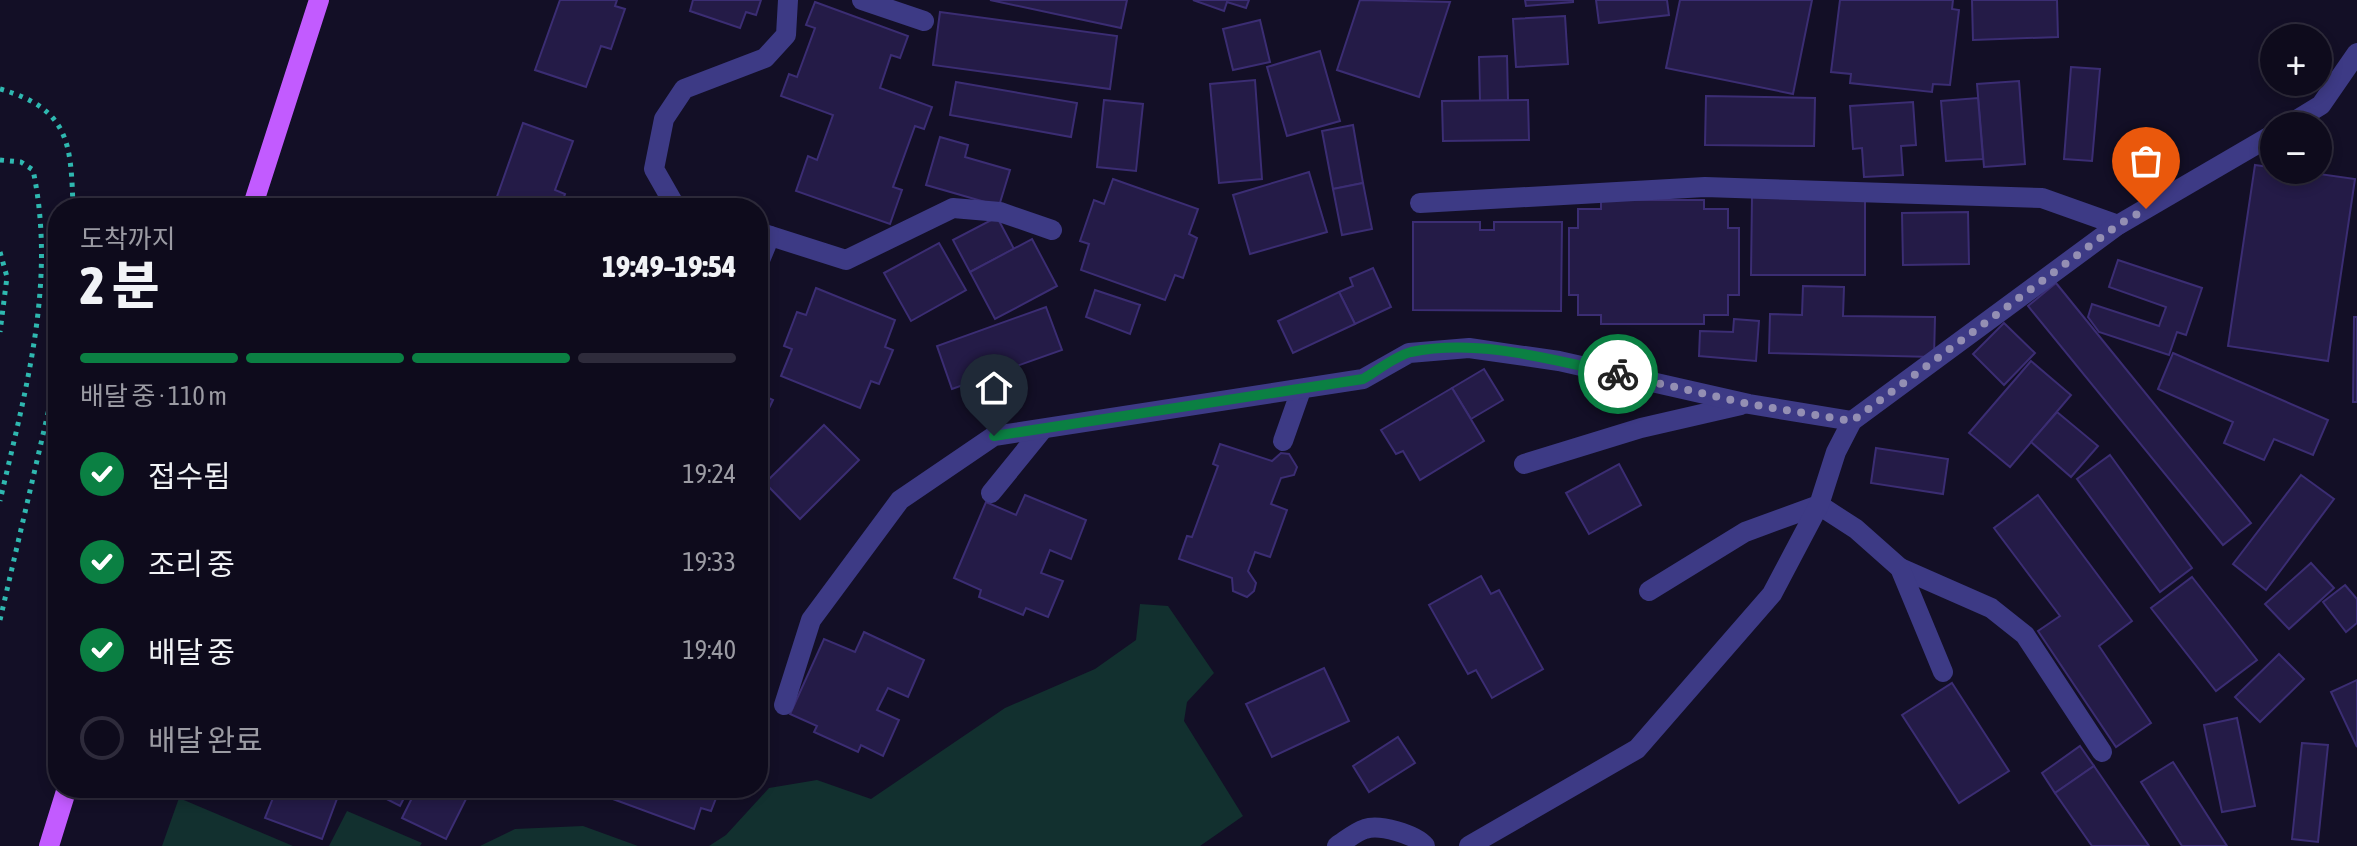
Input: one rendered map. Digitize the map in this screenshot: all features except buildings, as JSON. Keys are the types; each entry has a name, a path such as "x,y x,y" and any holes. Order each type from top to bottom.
{"main road":[{"path":"255,198 319,0"},
{"path":"49,846 64,798"}],"street":[{"path":"671,198 654,169 664,119 684,89 765,58 786,35 788,0"},
{"path":"862,0 924,21"},
{"path":"2310,112 2321,105 2357,53"},
{"path":"1469,846 1637,749 1772,594 1819,505 1836,452 1852,421 2118,225 2260,142"},
{"path":"1420,203 1705,187 2042,198 2118,225"},
{"path":"768,235 846,260 953,208 1000,212 1052,230"},
{"path":"784,705 811,620 900,500 994,436 1363,379 1409,353 1469,348 1559,361 1749,404 1852,421"},
{"path":"1283,441 1301,390"},
{"path":"1524,464 1641,428 1749,404"},
{"path":"991,493 1043,429"},
{"path":"1819,505 1856,529 1900,568 1991,608 2025,635 2102,752"},
{"path":"1649,591 1745,532 1819,505"},
{"path":"1900,568 1943,672"},
{"path":"1337,846 1366,828 1387,830 1421,841 1425,846"}],"path":[{"path":"0,89 21,95 41,107 64,129 72,156 73,198"},
{"path":"0,160 21,162 33,170 39,200 40,284 39,324 0,501"},
{"path":"0,252 7,277 0,332"},
{"path":"0,620 48,413"}],"green space":[{"path":"1140,604 1168,606 1214,673 1187,702 1184,721 1243,816 1200,846 709,846 726,835 760,798 768,798 769,788 817,780 871,799 1005,708 1095,669 1136,640"},
{"path":"179,798 293,846 162,846"},
{"path":"347,811 422,843 420,846 329,846"},
{"path":"583,826 638,846 480,846 515,829"}],"way so far":[{"path":"1618,374 1749,404 1852,421 1940,360 2118,225 2146,209"}],"route":[{"path":"994,436 1363,379 1409,353 1469,348 1559,361 1618,374"}]}
